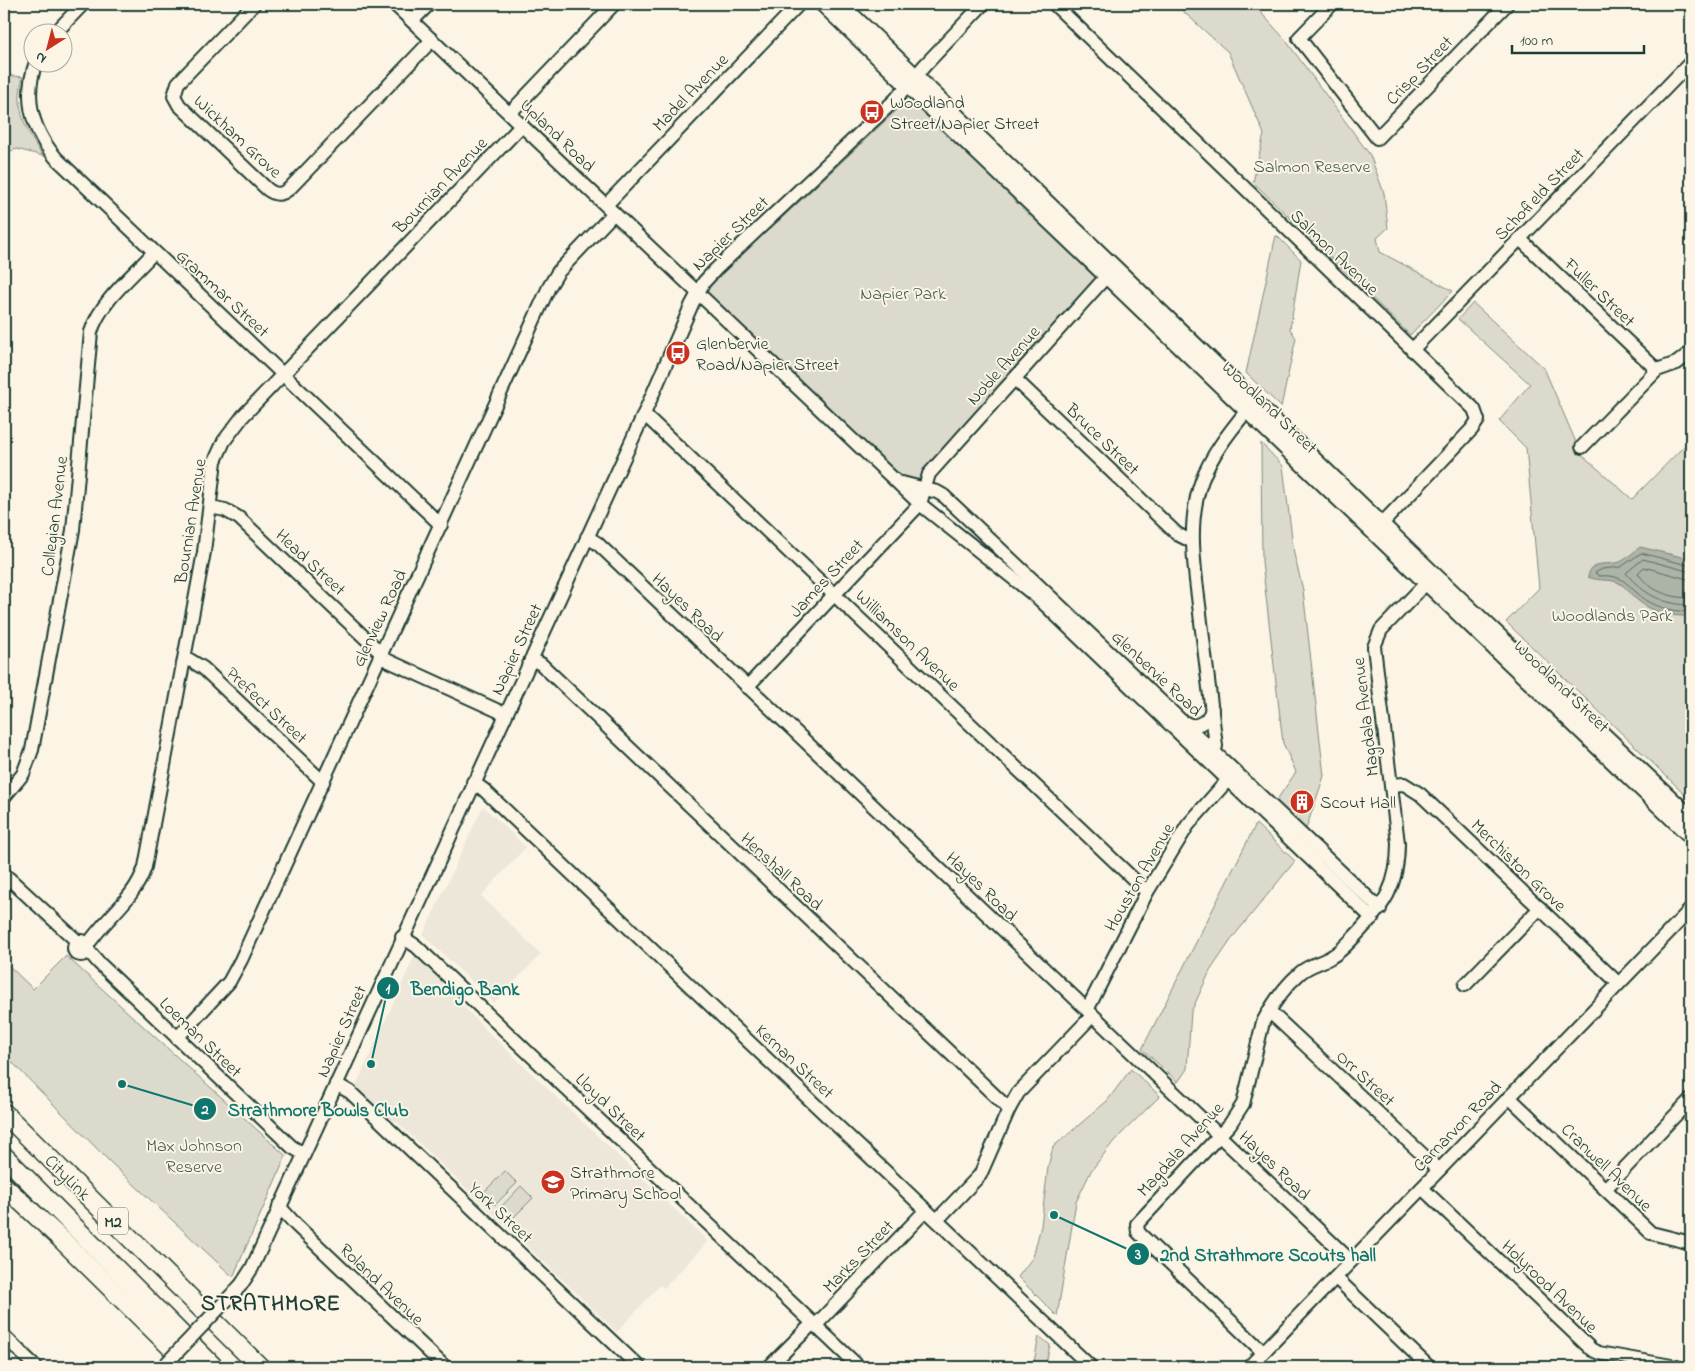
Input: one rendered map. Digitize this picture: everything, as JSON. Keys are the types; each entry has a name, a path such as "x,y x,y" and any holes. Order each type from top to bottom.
{"highway":[{"name":"CityLink","path":"4,1113 260,1367"},
{"name":"CityLink","path":"4,1156 214,1367"},
{"path":"4,1186 192,1367"}],"main road":[{"name":"Woodland Street","path":"823,4 911,81 1637,775 1691,818"},
{"name":"Woodland Street","path":"840,4 911,81"},
{"name":"Woodland Street","path":"1637,775 1691,836"}],"street":[{"path":"66,22 83,4"},
{"name":"Wickham Grove","path":"254,4 178,83 174,96 179,104 267,189 275,194 284,193 290,188 432,40"},
{"name":"Upland Road","path":"394,4 698,292"},
{"path":"412,21 429,4"},
{"path":"510,113 614,4"},
{"name":"Madel Avenue","path":"610,209 799,4"},
{"name":"Napier Street","path":"163,1367 241,1285 252,1268 473,782 644,414 698,292 716,269 862,132 983,4"},
{"name":"Salmon Avenue","path":"1054,4 1474,409 1478,420 1472,429 1378,529"},
{"name":"Crisp Street","path":"1332,4 1300,38 1377,138 1507,4"},
{"name":"Schofield Street","path":"1412,350 1691,62"},
{"name":"Grammar Street","path":"33,72 30,110 40,137 56,158 441,525"},
{"name":"Bournian Avenue","path":"82,946 134,891 145,867 204,552 215,461 224,441 243,416 522,125"},
{"name":"Glenview Road","path":"177,1038 223,989 234,974 553,280 610,209"},
{"name":"Fuller Street","path":"1520,239 1657,370"},
{"name":"Collegian Avenue","path":"4,796 23,774 32,750 72,530 91,332 94,322 107,303 154,252"},
{"name":"Noble Avenue","path":"924,490 929,474 1110,272"},
{"name":"Glenbervie Road","path":"698,292 920,504 1038,598 1212,757 1376,913"},
{"path":"1582,447 1657,370 1678,363 1691,352"},
{"name":"Bruce Street","path":"1014,378 1177,534 1192,536"},
{"path":"1212,757 1212,709 1192,536 1197,496 1210,461 1250,406"},
{"name":"Williamson Avenue","path":"644,414 1147,892"},
{"name":"Glenbervie Road","path":"899,482 937,492 944,496 1182,721 1212,757"},
{"name":"James Street","path":"747,687 920,504 924,490"},
{"name":"Head Street","path":"210,507 225,510 238,518 381,655 505,714"},
{"name":"Hayes Road","path":"587,537 597,543 1351,1262"},
{"name":"Magdala Avenue","path":"1263,1352 1142,1236 1136,1228 1139,1219 1230,1124 1243,1104 1263,1022 1269,1011 1300,973 1340,951 1376,913 1394,884 1398,863 1398,843 1374,647 1381,630 1430,579"},
{"name":"Prefect Street","path":"185,657 203,668 323,782"},
{"name":"Henshall Road","path":"531,658 541,664 1009,1109"},
{"path":"1182,721 1189,725 1198,726 1208,719 1212,709"},
{"name":"Houston Avenue","path":"937,1220 980,1175 1009,1109 1018,1094 1090,1013 1147,892 1198,812 1232,776"},
{"name":"Kernan Street","path":"473,782 484,790 1091,1367"},
{"name":"Merchiston Grove","path":"1391,785 1399,783 1412,788 1618,984"},
{"name":"Loeman Street","path":"4,874 62,930 82,946 292,1148 304,1154"},
{"path":"1464,985 1540,908"},
{"name":"Carnarvon Road","path":"1249,1367 1691,909"},
{"name":"Lloyd Street","path":"402,937 431,960 860,1367"},
{"name":"Orr Street","path":"1269,1011 1439,1170"},
{"name":"York Street","path":"336,1084 350,1092 640,1367"},
{"name":"Cranwell Avenue","path":"1509,1097 1651,1233 1691,1243"},
{"path":"1606,1189 1689,1105"},
{"name":"Holyrood Avenue","path":"1422,1188 1592,1350 1599,1353 1677,1367"},
{"name":"Marks Street","path":"768,1367 814,1324 926,1210"},
{"name":"Roland Avenue","path":"277,1211 296,1225 445,1367"},
{"path":"1336,1278 1429,1367"},
{"path":"4,1336 36,1367"}],"shaded area":[{"path":"483,806 526,847 481,896 541,954 494,1003 423,935"},
{"name":"Strathmore Primary School","path":"415,955 488,1032 708,1241 664,1288 660,1285 617,1332 398,1123 350,1099"}],"green space":[{"name":"Salmon Reserve","path":"1175,4 1253,4 1284,38 1370,155 1384,193 1388,228 1377,238 1380,252 1453,291 1410,335 1253,182 1264,134 1228,52"},
{"path":"4,75 23,77 20,99 23,119 31,138 43,156 17,149 4,153"},
{"name":"Napier Park","path":"915,106 1106,276 911,487 697,292 783,217 899,108"},
{"path":"1276,235 1301,260 1290,329 1296,338 1281,407 1246,373"},
{"name":"Woodlands Park","path":"1473,303 1544,368 1581,454 1632,499 1691,439 1691,800 1506,622 1539,588 1526,448 1499,421 1530,384 1458,319"},
{"path":"1261,443 1283,466 1294,554 1303,590 1324,776 1306,829 1276,801 1296,772 1283,743 1262,562"},
{"path":"1256,824 1295,861 1233,937 1210,971 1191,1012 1187,1069 1178,1082 1142,1049"},
{"name":"Max Johnson Reserve","path":"66,956 286,1156 233,1277 109,1161 4,1054 4,961 33,989"},
{"path":"1131,1069 1160,1096 1114,1141 1091,1171 1076,1202 1057,1316 1018,1277 1033,1257 1041,1226 1048,1167 1053,1147 1107,1101"},
{"path":"505,1171 517,1183 495,1205 483,1193"},
{"path":"521,1186 533,1198 511,1220 499,1209"},
{"path":"1039,1336 1050,1345 1045,1367 1033,1367"}],"water":[{"path":"1640,547 1682,557 1691,562 1691,616 1676,616 1655,610 1642,604 1619,583 1588,577 1592,568 1596,565 1620,562"}],"place":[{"name":"Woodland Street/Napier Street","path":"872,112"},
{"name":"Glenbervie Road/Napier Street","path":"678,353"},
{"name":"Scout Hall","path":"1302,802"},
{"name":"Bendigo Bank","path":"371,1064"},
{"name":"Strathmore Bowls Club","path":"122,1084"},
{"name":"Strathmore Primary School","path":"553,1182"},
{"name":"2nd Strathmore Scouts hall","path":"1054,1215"}],"district":[{"name":"STRATHMORE","path":"271,1302"}]}
